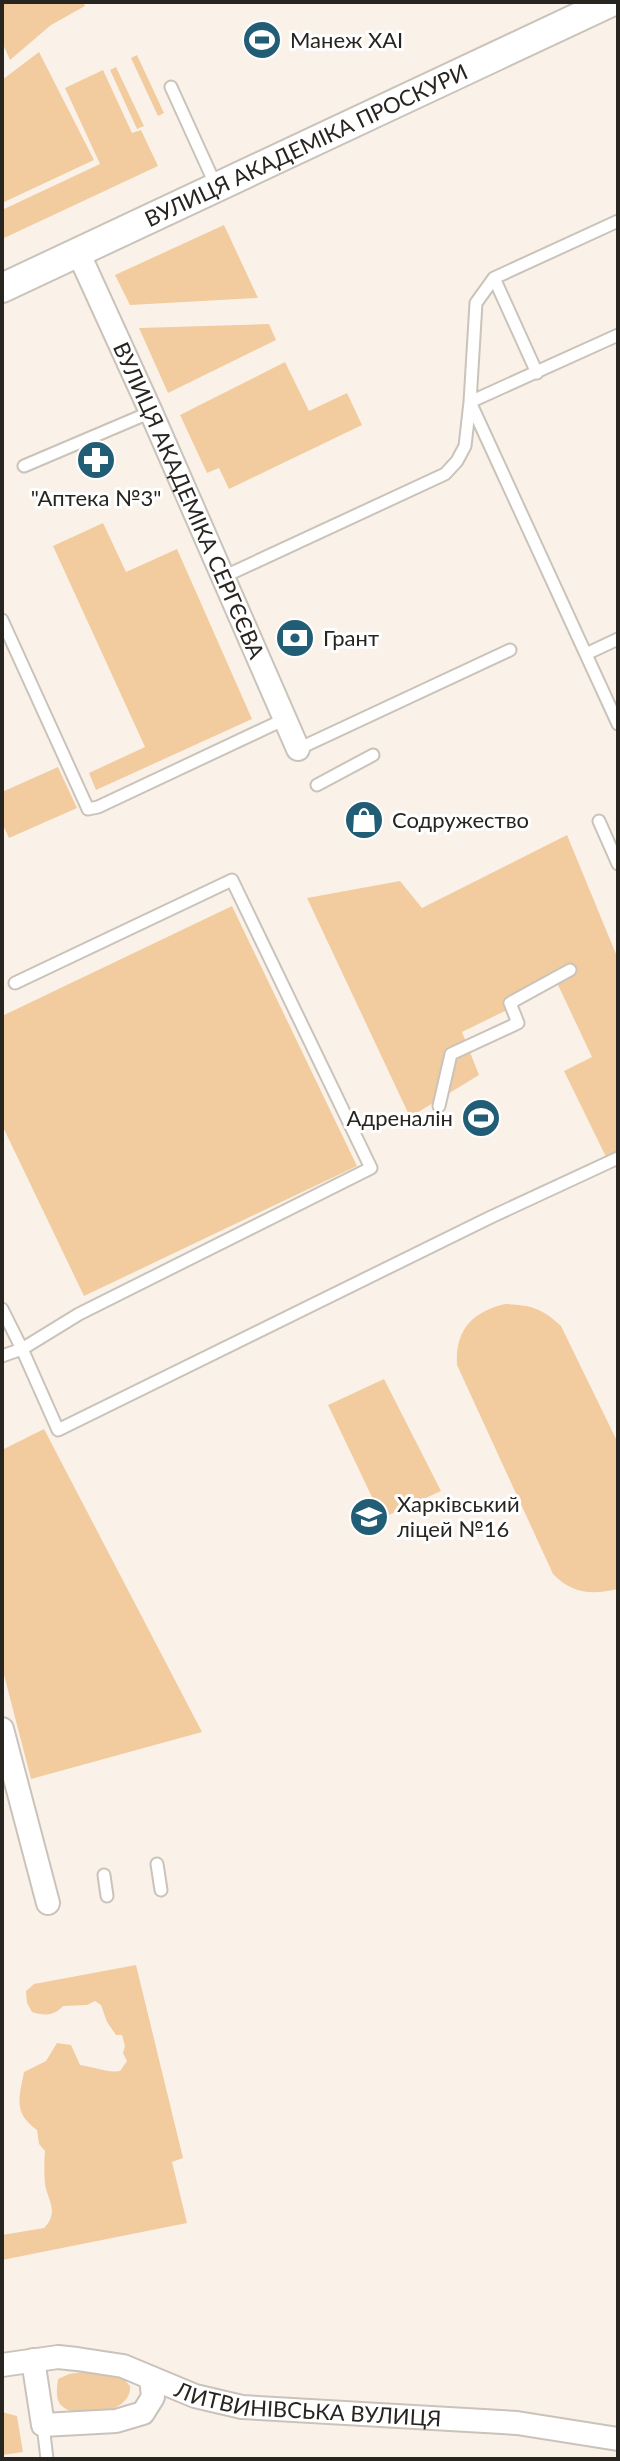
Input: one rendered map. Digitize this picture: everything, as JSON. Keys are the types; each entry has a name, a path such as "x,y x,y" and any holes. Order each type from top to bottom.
{"street":[{"name":"ВУЛИЦЯ АКАДЕМІКА ПРОСКУРИ","path":"2,288 611,2"},
{"name":"ВУЛИЦЯ АКАДЕМІКА СЕРГЄЄВА","path":"78,252 298,749"},
{"path":"2,1729 48,1903"},
{"name":"ЛИТВИНІВСЬКА ВУЛИЦЯ","path":"2,2365 58,2357 123,2366 195,2396 242,2407 517,2423 618,2439"},
{"path":"33,2360 43,2425 116,2421 143,2413 153,2397 151,2378"}],"lane":[{"path":"171,87 216,187"},
{"path":"223,577 445,474 465,446 476,303 494,278 618,221"},
{"path":"494,278 537,373"},
{"path":"470,402 618,335"},
{"path":"470,402 618,724"},
{"path":"24,466 151,412"},
{"path":"2,620 88,809 285,719"},
{"path":"586,654 618,639"},
{"path":"298,749 510,650"},
{"path":"317,785 373,755"},
{"path":"599,821 618,864"},
{"path":"2,1356 22,1349 79,1314 371,1168 232,880 15,983"},
{"path":"439,1106 451,1054 518,1023 510,1003 570,970"},
{"path":"2,1309 58,1430 491,1217 618,1158"},
{"path":"157,1864 161,1890"},
{"path":"104,1875 107,1896"},
{"path":"43,2425 47,2459"}],"shaded area":[{"path":"2,2 83,2 85,6 51,25 10,60 2,42"},
{"path":"39,52 94,160 2,203 2,80"},
{"path":"137,55 164,113 158,116 131,58"},
{"path":"116,67 144,126 137,129 110,70"},
{"path":"103,70 132,133 141,130 158,166 2,239 2,210 100,164 65,88"},
{"path":"224,225 258,298 130,305 115,275"},
{"path":"269,324 276,340 168,393 139,328"},
{"path":"285,362 309,411 347,393 362,425 229,489 219,468 207,473 180,415"},
{"path":"103,523 126,572 177,549 252,719 96,790 89,773 145,747 53,546"},
{"path":"58,767 77,808 9,838 2,823 2,792"},
{"path":"567,835 618,959 618,1161 610,1165 564,1071 592,1057 558,985 462,1032 479,1075 410,1117 307,898 400,881 422,908"},
{"path":"232,906 357,1166 84,1296 2,1125 2,1016"},
{"path":"505,1304 536,1309 561,1326 618,1443 618,1589 583,1591 568,1586 553,1574 457,1365 459,1342 468,1324 483,1312"},
{"path":"384,1379 441,1491 382,1518 328,1405"},
{"path":"44,1429 202,1732 31,1779 2,1667 2,1450"},
{"path":"136,1965 183,2158 172,2162 187,2223 2,2260 2,2235 44,2228 52,2211 45,2184 45,2151 39,2144 37,2130 21,2111 24,2072 46,2061 57,2043 71,2045 80,2065 120,2071 127,2061 123,2053 122,2035 116,2035 101,2005 95,2001 87,2005 63,2006 52,2013 41,2014 32,2012 26,1991 34,1984"},
{"path":"82,2372 123,2378 130,2386 128,2396 113,2409 102,2412 78,2413 68,2410 58,2400 58,2379"},
{"path":"2,2412 17,2416 23,2452 2,2455"}],"place":[{"name":"Манеж ХАІ","path":"262,40"},
{"name":"\"Аптека №3\"","path":"96,460"},
{"name":"Грант","path":"295,638"},
{"name":"Содружество","path":"364,820"},
{"name":"Адреналін","path":"481,1118"},
{"name":"Харківський ліцей №16","path":"369,1517"}]}
